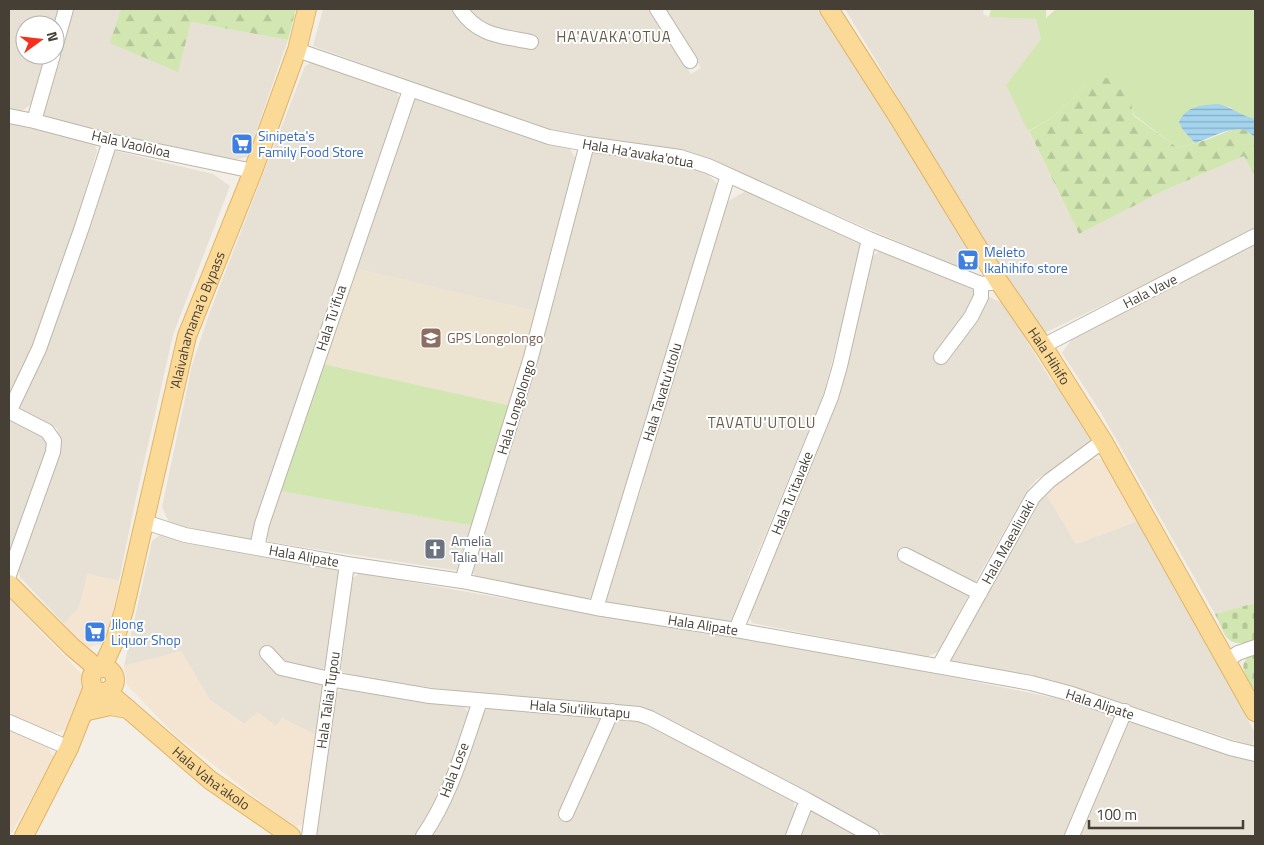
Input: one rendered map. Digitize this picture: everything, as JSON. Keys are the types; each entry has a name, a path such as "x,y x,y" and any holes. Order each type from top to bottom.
{"main road":[{"name":"'Alaivahamama'o Bypass","path":"24,836 102,680 114,643 145,522 187,336 253,171 297,50 307,9"},
{"name":"Hala Hihifo","path":"829,9 900,120 999,282 1044,346 1103,441 1255,712"},
{"name":"Hala Vaha'akolo","path":"9,584 73,648 132,713 210,780 291,836"},
{"path":"73,648 96,649 114,643"},
{"path":"84,716 110,706 132,713"}],"street":[{"path":"460,9 475,27 493,34 531,42"},
{"path":"657,9 690,61"},
{"name":"Hala Ha'avaka'otua","path":"297,50 549,137 680,157 708,166 869,239 981,284 999,282"},
{"path":"34,120 50,65"},
{"name":"Hala Tu'ifua","path":"257,548 262,524 410,90"},
{"name":"Hala Vaolōloa","path":"9,116 34,120 110,141 253,171"},
{"path":"9,574 53,452 54,441 47,431 9,412 39,349 110,141"},
{"name":"Hala Longolongo","path":"462,581 531,357 588,144"},
{"name":"Hala Tavatu'utolu","path":"596,608 728,175"},
{"name":"Hala Vave","path":"1044,346 1255,236"},
{"name":"Hala Tu'itavake","path":"736,630 831,396 840,366 869,239"},
{"path":"941,357 972,317 981,297 981,284"},
{"name":"Hala Maealiuaki","path":"939,666 1033,497 1049,482 1103,441"},
{"name":"Hala Alipate","path":"145,522 185,535 348,564 462,581 596,608 736,630 1031,683 1072,694 1230,748 1255,754"},
{"path":"905,555 980,593"},
{"name":"Hala Taliai Tupou","path":"309,836 330,678 348,564"},
{"path":"1226,661 1238,652 1255,647"},
{"name":"Hala Siu'ilikutapu","path":"267,653 281,668 430,696 639,714 807,800 872,836"},
{"name":"Hala Lose","path":"422,836 432,822 452,781 480,701"},
{"path":"566,814 612,711"},
{"path":"1072,836 1125,711"},
{"path":"9,722 69,748"},
{"path":"793,836 807,800"}],"shaded area":[{"path":"9,9 61,9 59,15 15,15 15,65 44,65 33,103 20,112 9,109"},
{"path":"72,9 121,9 111,43 178,71 191,22 288,40 247,157 234,160 47,119 43,112 56,65 65,65 65,34"},
{"path":"323,9 454,9 466,27 475,20 466,9 649,9 691,74 701,68 663,9 817,9 943,206 967,247 960,268 718,164 560,134 313,46"},
{"path":"845,9 984,9 983,14 989,17 1036,19 1041,39 1006,85 1079,234 1163,191 1244,156 1255,177 1255,228 1124,295 1042,334 1008,283"},
{"path":"313,61 395,88 401,103 341,269 254,536 248,540 170,524 162,507 192,365 209,314 305,66"},
{"path":"421,96 499,126 570,149 577,161 538,312 353,268 414,99"},
{"path":"9,121 94,143 97,151 80,209 34,344 9,398"},
{"path":"597,150 676,162 705,171 719,186 596,595 586,599 476,578 472,570 556,294 591,154"},
{"path":"116,151 213,174 230,186 173,335 119,581 88,574 79,607 64,624 20,577 18,566 42,505 60,446 57,428 18,411 40,360 113,153"},
{"path":"746,191 858,238 862,248 823,396 749,574 734,620 729,623 607,605 605,599 642,486 653,439 726,202"},
{"path":"1255,241 1255,603 1215,614 1100,411 1062,353 1072,339"},
{"path":"881,250 1003,303 1051,380 1063,394 1091,438 1086,449 1037,479 1029,488 979,575 939,651 927,657 752,623 748,613 832,413 841,388 870,258"},
{"name":"GPS Longolongo","path":"353,268 538,312 512,406 323,364"},
{"path":"9,419 42,434 48,447 9,555"},
{"path":"1090,458 1104,460 1138,521 1076,544 1042,487"},
{"path":"1042,487 1076,544 1138,521 1191,613 1255,733 1252,746 1096,694 1036,678 951,664 949,657"},
{"path":"280,491 474,526 460,571 269,542 266,537"},
{"path":"160,535 184,543 335,568 341,574 325,667 320,672 283,663 264,656 321,681 326,687 318,736 282,718 276,726 244,724 210,700 181,651 124,666 152,541"},
{"path":"360,573 621,619 835,653 1070,701 1102,711 1115,722 1066,836 887,836 673,721 647,709 464,692 380,681 337,671 353,578"},
{"path":"87,574 119,581 107,643 85,648 64,624 79,607"},
{"path":"9,599 81,673 84,693 66,729 54,733 9,714"},
{"path":"181,651 210,700 243,724 258,712 276,726 282,718 318,736 306,823 294,827 175,735 127,685 124,666"},
{"path":"345,687 462,705 469,713 439,799 415,836 314,836 333,695"},
{"path":"490,707 638,721 793,800 795,810 784,836 430,836 452,801 462,776 480,715"},
{"path":"1133,721 1255,761 1255,836 1080,836 1127,723"},
{"path":"9,730 47,747 54,757 10,836"},
{"path":"812,810 859,836 802,836"}],"green space":[{"path":"121,9 296,9 288,40 191,22 178,72 110,43"},
{"path":"991,9 1046,9 1046,18 1056,9 1255,9 1255,119 1243,117 1230,107 1183,130 1195,143 1178,148 1134,115 1132,107 1086,85 1053,117 1028,131 1006,85 1041,39 1036,19 989,17"},
{"path":"1099,78 1112,78 1124,84 1134,116 1178,148 1234,130 1240,129 1250,133 1255,139 1255,177 1244,156 1163,191 1079,234 1029,131 1053,117 1086,85"},
{"path":"323,364 512,406 474,526 280,491"},
{"path":"1255,603 1255,643 1232,642 1225,635 1215,614"},
{"path":"1251,655 1255,655 1255,691 1246,677 1243,668 1246,659"}],"water":[{"path":"1218,104 1255,119 1255,139 1250,133 1243,130 1235,130 1227,131 1195,143 1183,130 1179,122 1186,113 1195,107"}],"place":[{"name":"Sinipeta's Family Food Store","path":"242,144"},
{"name":"Meleto Ikahihifo store","path":"968,260"},
{"name":"GPS Longolongo","path":"431,338"},
{"name":"Amelia Talia Hall","path":"435,549"},
{"name":"Jilong Liquor Shop","path":"95,632"}],"district":[{"name":"HA'AVAKA'OTUA","path":"614,37"},
{"name":"TAVATU'UTOLU","path":"762,423"}]}
